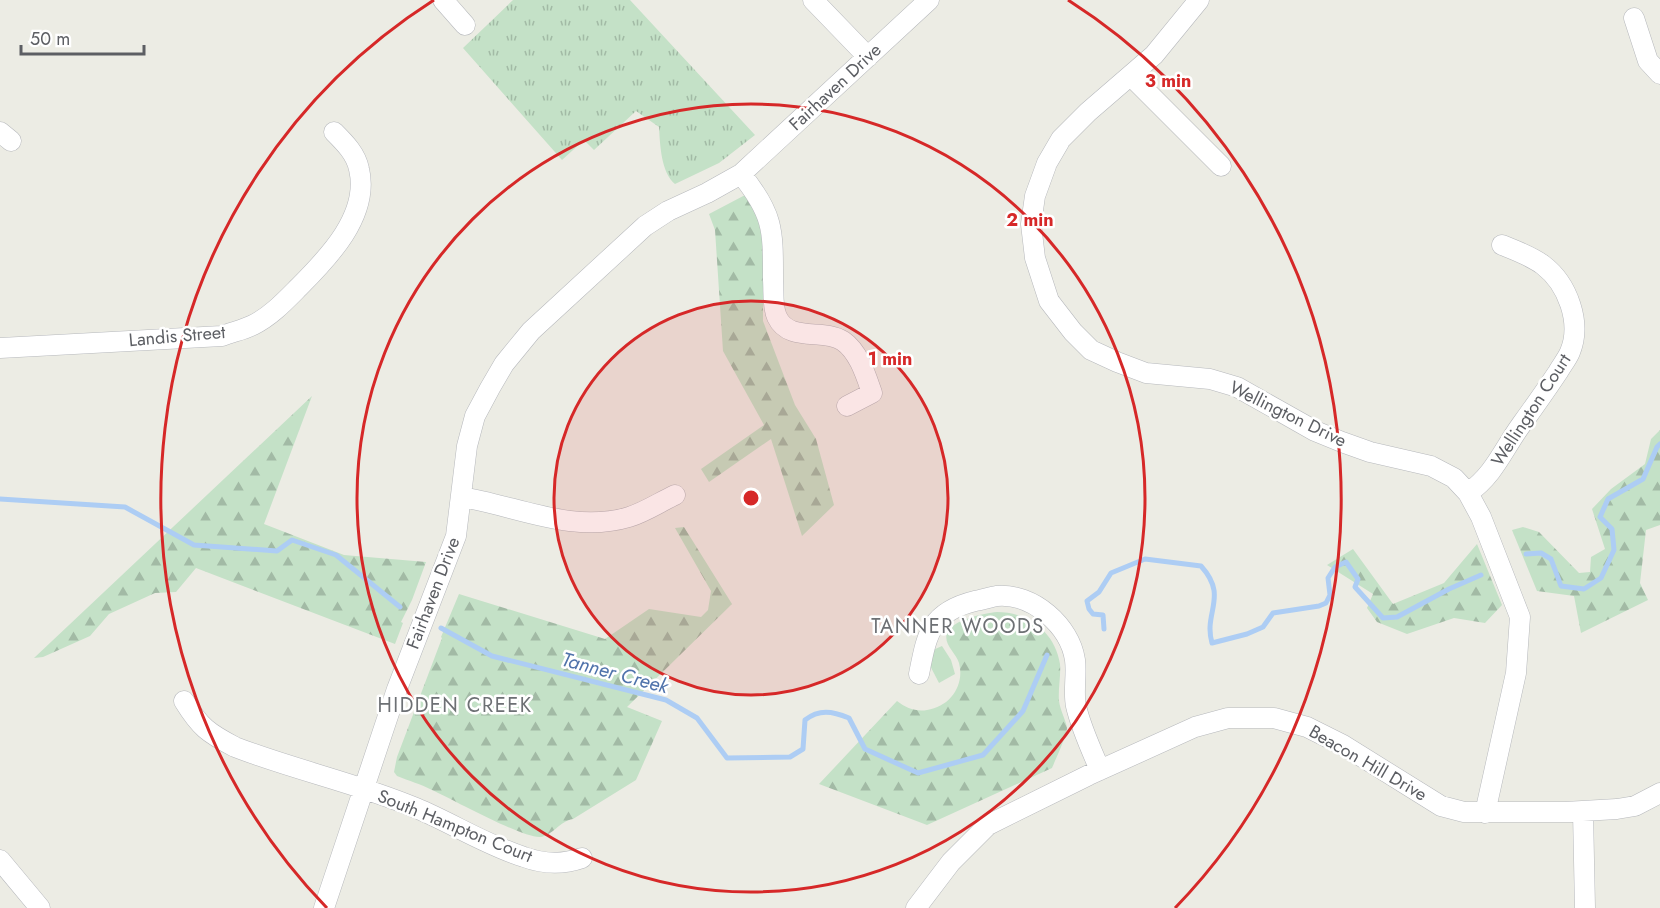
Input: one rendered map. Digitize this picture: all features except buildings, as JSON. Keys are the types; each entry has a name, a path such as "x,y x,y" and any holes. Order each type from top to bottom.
{"street":[{"path":"443,0 465,25"},
{"path":"813,0 868,57"},
{"name":"Fairhaven Drive","path":"324,908 397,689 456,536 462,497 464,460 475,416 504,364 531,331 645,226 668,211 741,174 929,0"},
{"name":"Wellington Drive","path":"1199,0 1171,36 1061,140 1047,164 1035,196 1031,224 1035,258 1049,300 1073,332 1091,350 1146,373 1210,379 1238,387 1336,439 1370,452 1431,466 1454,478 1468,493 1485,528 1520,617 1516,673 1485,813"},
{"path":"1634,18 1648,61 1660,74"},
{"path":"1131,76 1221,166"},
{"name":"Landis Street","path":"0,348 222,336 252,325 279,308 325,260 347,229 359,198 360,171 356,158 334,132"},
{"path":"741,174 768,214 773,246 773,297 777,317 781,323 796,332 831,336 842,340 851,348 867,378 872,393 847,406"},
{"name":"Wellington Court","path":"1468,493 1482,483 1492,471 1517,430 1547,389 1570,352 1574,332 1574,315 1559,281 1535,260 1502,245"},
{"path":"462,497 563,521 597,523 630,517 675,495"},
{"path":"919,674 927,635 942,616 965,604 998,596 1026,601 1059,625 1073,650 1076,676 1075,703 1085,735 1100,770"},
{"name":"South Hampton Court","path":"184,701 194,717 210,734 235,747 416,808 468,834 524,857 546,863 570,862 582,858"},
{"name":"Beacon Hill Drive","path":"916,908 951,862 988,825 1002,816 1208,722 1228,718 1265,717 1298,723 1324,734 1441,806 1464,812 1583,812 1635,806 1660,793"},
{"path":"1583,812 1585,908"},
{"path":"0,860 40,908"}],"green space":[{"path":"513,0 630,0 755,135 719,163 675,184 664,166 659,127 636,111 594,150 584,140 562,160 463,48"},
{"path":"747,194 757,209 763,238 763,321 795,405 816,439 834,505 802,536 771,439 709,482 701,469 764,425 723,351 715,230 709,214"},
{"path":"312,396 264,524 344,555 426,562 401,622 403,623 395,644 196,568 176,592 155,593 109,614 90,636 43,657 34,658"},
{"path":"1660,430 1660,525 1646,530 1640,583 1648,600 1581,633 1574,596 1537,591 1512,530 1523,527 1539,532 1579,573 1590,572 1591,557 1605,549 1592,509 1611,489 1645,464 1651,439"},
{"path":"684,527 732,604 627,707 662,721 636,780 540,837 531,836 503,825 428,788 397,776 394,772 397,757 459,594 605,639 649,609 701,617 708,610 711,591 675,528"},
{"path":"1477,544 1502,605 1485,623 1454,618 1407,634 1377,622 1367,608 1373,594 1327,565 1353,549 1393,604 1444,583"},
{"path":"997,612 1019,616 1038,626 1046,633 1057,653 1060,664 1059,701 1067,728 1052,768 927,825 819,784 897,701 911,709 923,710 935,708 949,700 958,687 960,671 959,663 947,641 947,633 955,624 962,621"},
{"path":"942,646 951,660 955,674 939,683 924,654"}],"waterway":[{"name":"Tanner Creek","path":"1526,554 1541,553 1551,559 1561,586 1584,589 1601,578 1614,550 1612,529 1600,517 1608,499 1643,479 1660,444"},
{"name":"Tanner Creek","path":"0,499 125,507 194,545 277,551 292,540 336,555 400,607"},
{"name":"Tanner Creek","path":"1104,629 1103,615 1093,614 1087,601 1099,592 1111,573 1145,559 1201,566 1213,587 1214,604 1210,622 1212,643 1247,634 1263,627 1273,613 1326,603 1330,595 1328,578 1335,567 1346,562 1358,579 1355,587 1383,618 1397,617 1481,575"},
{"name":"Tanner Creek","path":"441,628 492,656 666,700 697,718 727,758 790,757 803,749 805,720 815,714 831,713 849,718 865,749 918,773 983,755 1023,711 1047,655"}],"district":[{"name":"TANNER WOODS","path":"958,626"},
{"name":"HIDDEN CREEK","path":"455,705"}]}
